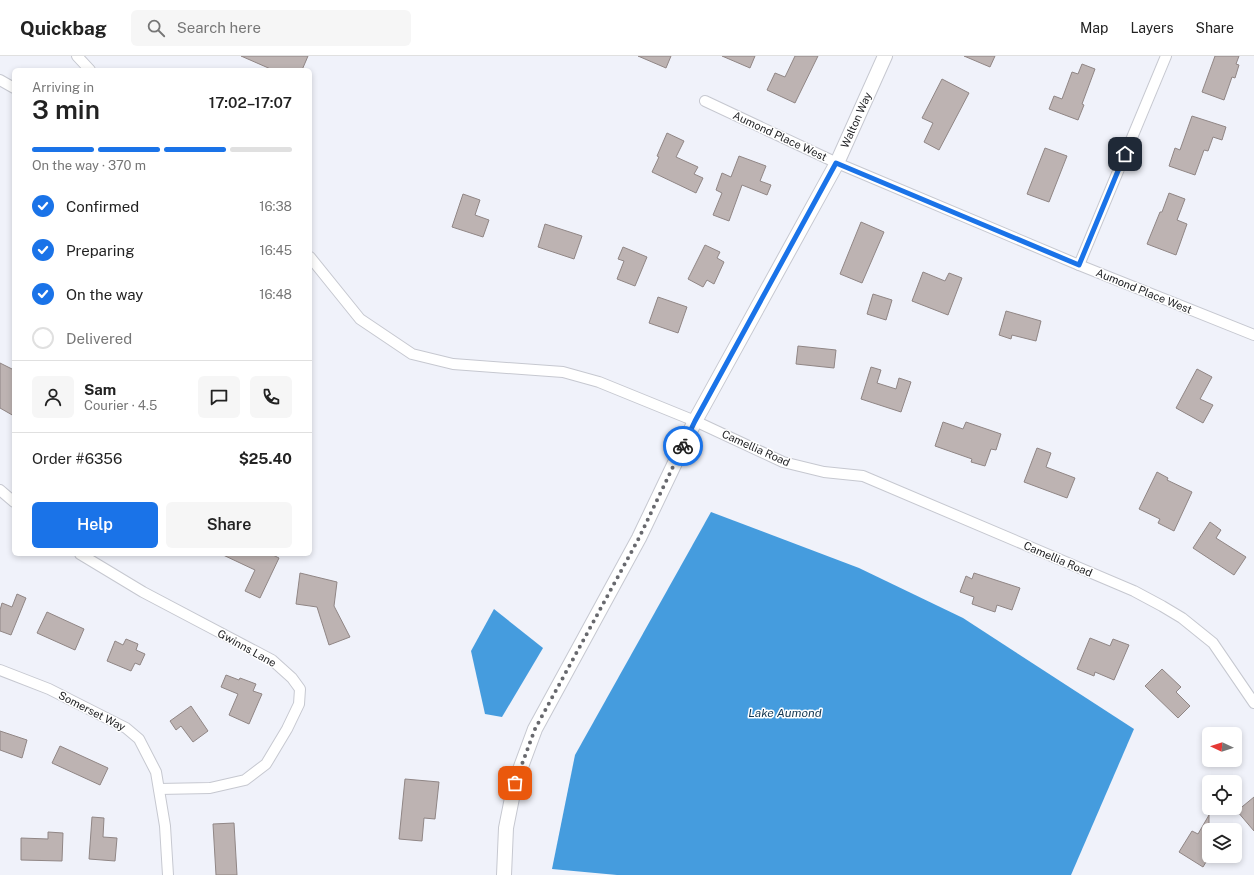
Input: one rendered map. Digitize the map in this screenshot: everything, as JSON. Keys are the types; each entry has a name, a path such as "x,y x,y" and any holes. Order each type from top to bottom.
{"main road":[{"name":"Walton Way","path":"504,875 506,828 515,783 535,729 639,538 695,421 836,163 885,56"}],"street":[{"path":"77,56 88,68"},
{"path":"1079,265 1166,56"},
{"path":"0,80 12,87"},
{"name":"Aumond Place West","path":"705,101 836,163 1079,265 1254,335"},
{"name":"Camellia Road","path":"312,258 360,318 412,354 453,364 563,372 599,382 695,421 783,462 824,472 863,476 1141,595 1182,618 1213,643 1254,703"},
{"path":"0,490 12,500"},
{"name":"Gwinns Lane","path":"83,556 142,592 272,660 292,678 300,689 298,704 287,729 270,758 266,764 245,780 210,788 159,789"},
{"name":"Somerset Way","path":"0,670 49,689 126,728 139,739 156,772 166,826 168,875"}],"water":[{"name":"Lake Aumond","path":"711,512 859,568 963,618 1134,729 1071,875 617,875 552,869 575,755"},
{"path":"494,609 543,648 502,717 485,714 471,651"}],"building":[{"path":"241,56 308,56 303,68 268,68"},
{"path":"638,56 671,56 666,68"},
{"path":"722,56 755,56 750,68"},
{"path":"795,56 818,56 795,103 767,90 775,73 785,77"},
{"path":"964,56 995,56 990,67"},
{"path":"1215,56 1239,56 1236,64 1239,65 1235,78 1232,77 1224,100 1202,92"},
{"path":"1082,64 1095,69 1082,104 1084,105 1078,120 1049,109 1054,96 1062,99 1072,72 1078,74"},
{"path":"942,79 969,93 939,150 924,142 933,123 922,118"},
{"path":"1192,116 1226,127 1222,140 1213,137 1208,151 1204,150 1195,175 1169,166 1175,148 1180,150"},
{"path":"667,133 684,141 676,157 698,167 694,174 703,178 696,193 652,172"},
{"path":"1045,148 1067,156 1049,202 1027,194"},
{"path":"739,156 766,166 760,181 771,185 767,195 742,185 729,221 713,215 722,193 716,190 722,173 731,177"},
{"path":"1169,193 1185,199 1177,220 1187,224 1176,255 1147,244"},
{"path":"463,194 480,200 475,215 489,220 483,237 452,227"},
{"path":"861,222 884,232 862,283 840,274"},
{"path":"545,224 582,236 574,259 538,247"},
{"path":"705,245 720,252 717,258 724,262 714,284 707,280 703,287 688,279"},
{"path":"623,247 647,257 635,286 617,279 624,261 618,259"},
{"path":"923,272 945,281 949,273 962,278 948,315 912,301"},
{"path":"873,294 892,300 886,320 867,314"},
{"path":"658,297 687,307 678,333 649,323"},
{"path":"1006,311 1041,321 1036,341 1012,335 1011,339 999,335"},
{"path":"798,346 836,350 834,368 796,364"},
{"path":"0,363 12,369 12,415 0,408"},
{"path":"871,367 881,370 877,383 896,389 899,378 911,382 901,412 861,399"},
{"path":"1197,369 1212,377 1200,399 1213,405 1203,423 1176,408"},
{"path":"943,422 963,429 966,422 1001,434 996,450 991,449 985,466 971,462 972,459 935,446"},
{"path":"1037,448 1051,453 1046,467 1075,478 1067,498 1024,482"},
{"path":"1157,472 1168,478 1167,480 1192,492 1174,531 1158,523 1160,519 1139,509"},
{"path":"1210,522 1221,530 1216,538 1246,557 1234,575 1193,548"},
{"path":"225,556 275,556 279,558 260,598 245,591 255,570"},
{"path":"300,573 337,582 334,606 350,637 329,645 317,607 296,604"},
{"path":"974,573 1020,588 1012,610 997,605 995,612 972,604 974,597 960,592 966,576 972,579"},
{"path":"17,594 26,598 11,635 0,631 0,610 2,603 12,607"},
{"path":"47,612 84,629 75,650 37,633"},
{"path":"1090,638 1110,646 1113,639 1129,645 1114,680 1095,672 1094,676 1077,669"},
{"path":"126,639 138,644 136,650 145,654 140,665 135,663 131,671 107,661 115,641 123,645"},
{"path":"1162,669 1181,687 1176,692 1190,706 1178,718 1145,686"},
{"path":"226,675 256,684 253,691 262,694 249,724 229,715 238,694 221,687"},
{"path":"191,706 208,731 193,742 181,726 176,730 170,721"},
{"path":"0,731 27,740 22,758 0,750"},
{"path":"60,746 108,768 100,785 52,763"},
{"path":"405,779 439,782 435,819 424,818 422,841 399,839"},
{"path":"1254,797 1254,831 1240,815 1242,815 1242,807"},
{"path":"1209,815 1209,823 1204,823"},
{"path":"92,817 104,818 103,837 117,838 115,861 89,859"},
{"path":"234,823 237,875 216,875 213,824"},
{"path":"1202,827 1202,863 1205,863 1203,867 1179,852 1192,831 1198,834"},
{"path":"48,832 63,833 62,861 21,860 21,838 48,839"}],"way so far":[{"path":"515,783 535,729 639,538 683,446"}],"route":[{"path":"683,446 695,421 836,163 1079,265 1125,154"}]}
